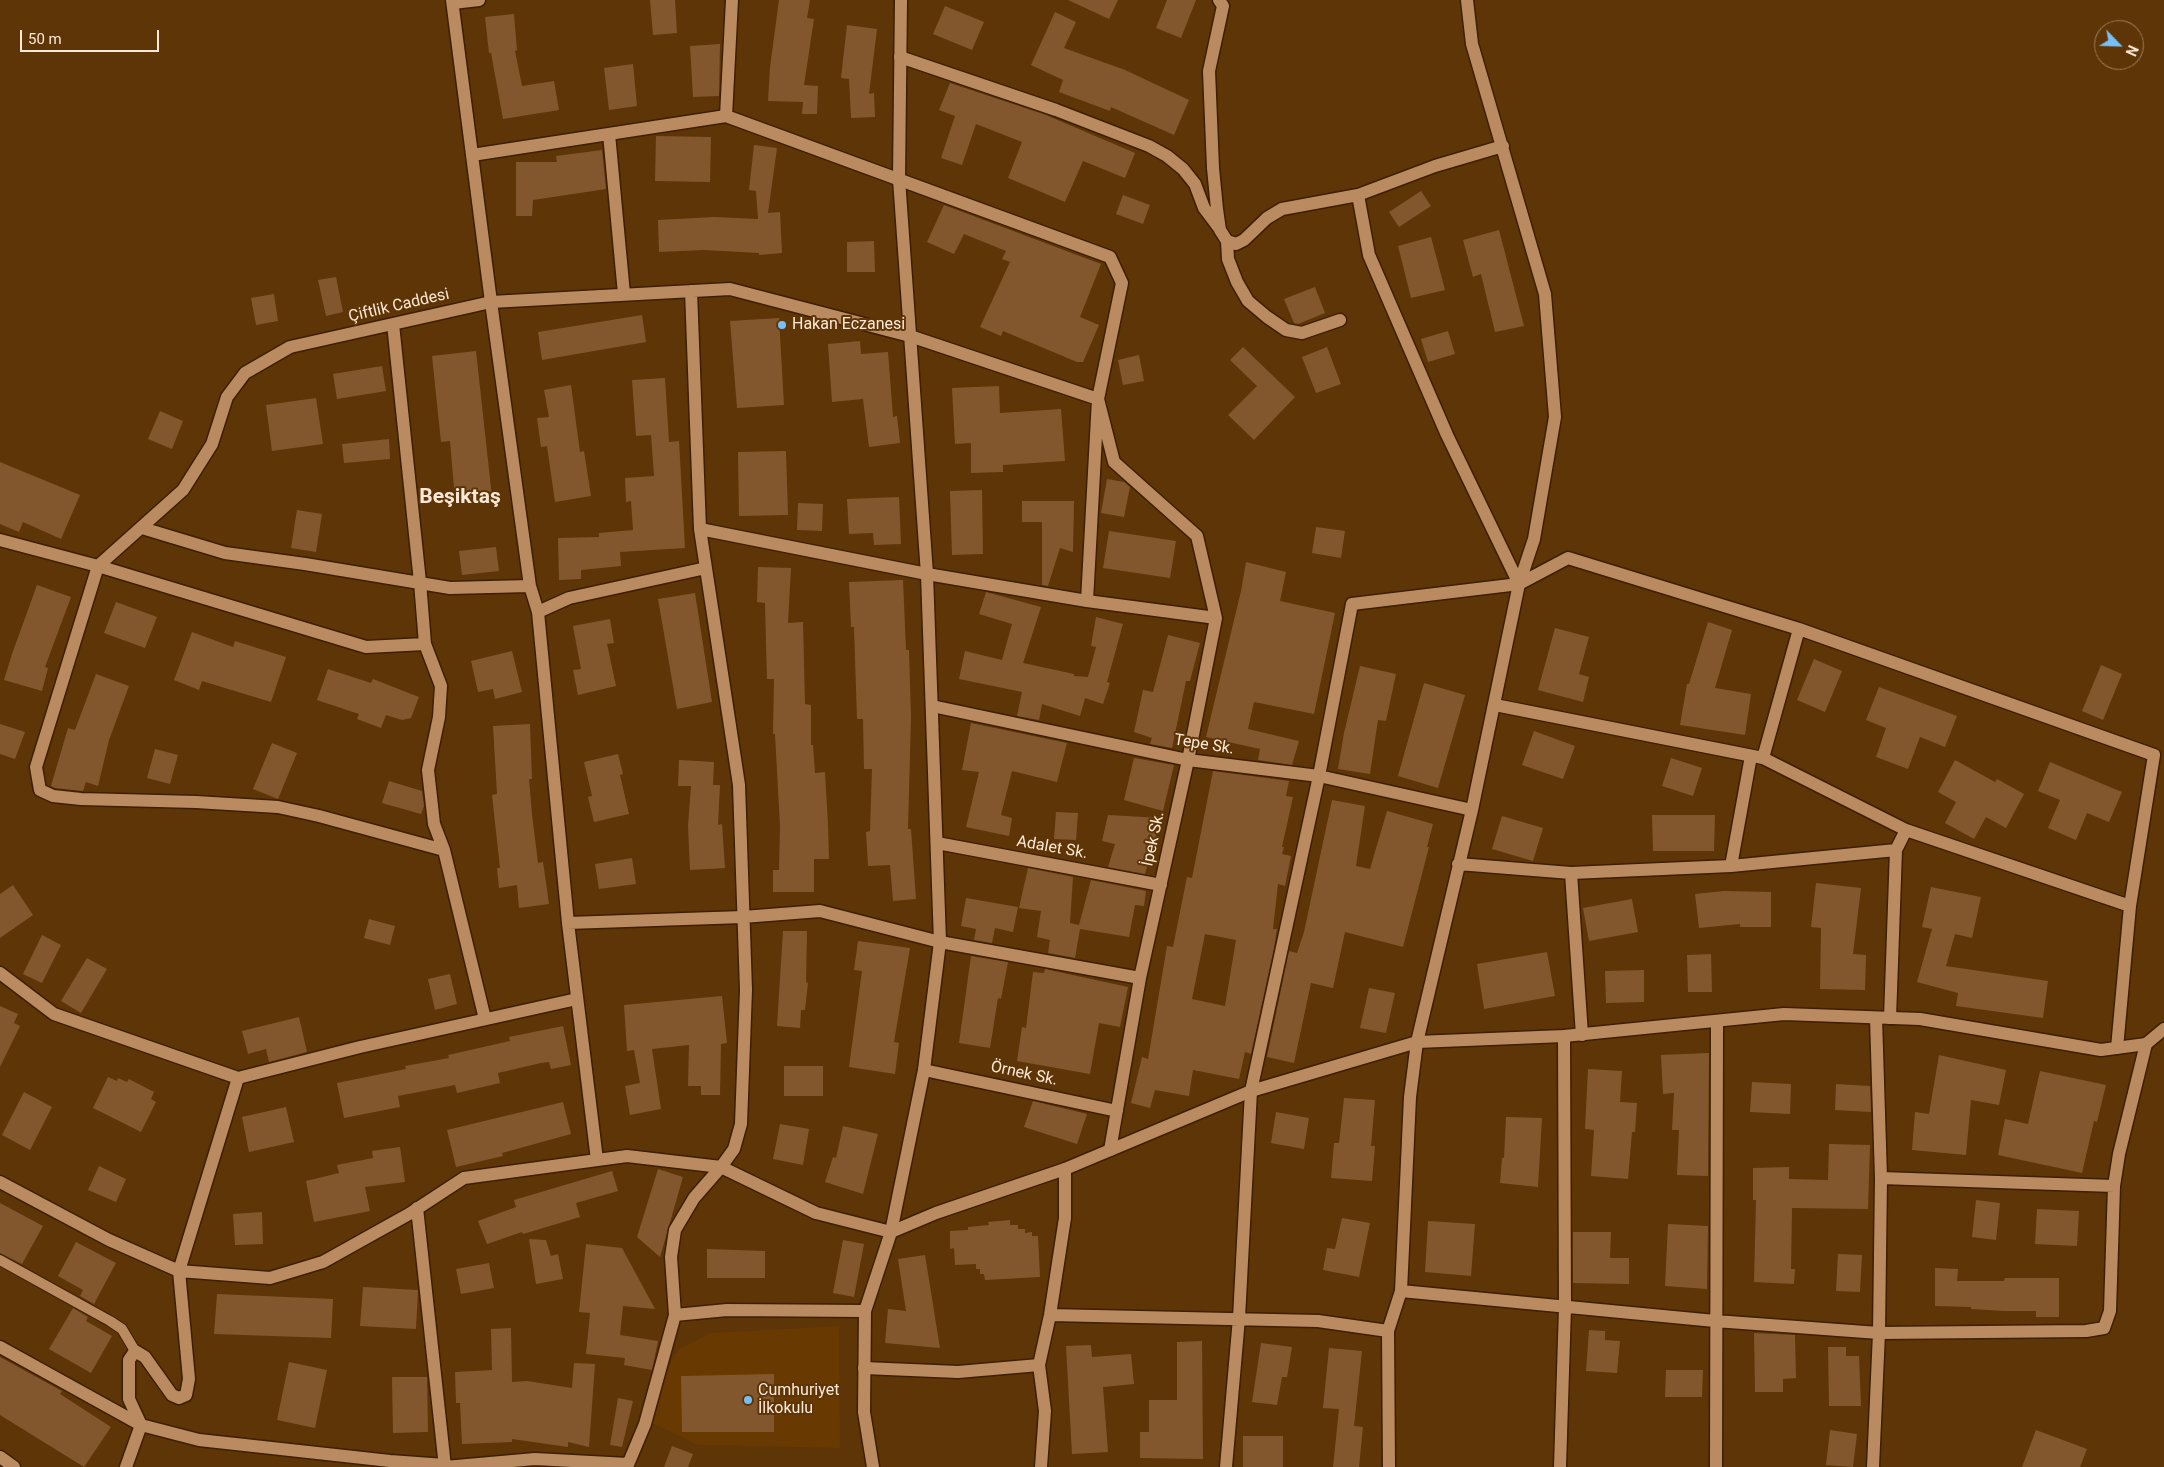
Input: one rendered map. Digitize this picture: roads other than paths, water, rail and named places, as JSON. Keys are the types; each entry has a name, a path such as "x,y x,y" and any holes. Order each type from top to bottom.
{"street":[{"path":"479,0 453,2 491,302 530,586 538,612 568,924 597,1160"},
{"path":"726,116 732,0"},
{"path":"873,1467 864,1412 865,1311 891,1232 924,1070 940,942 928,574 899,179 901,0"},
{"path":"1219,0 1223,6 1209,71 1212,168 1220,230"},
{"path":"1389,1467 1388,1331 1401,1291 1410,1097 1417,1042 1472,810 1519,584 1534,539 1555,417 1545,294 1472,44 1467,0"},
{"path":"900,57 1056,110 1149,146 1167,156 1183,169 1195,184 1204,208 1227,241 1228,259 1237,282 1248,301 1286,330 1302,333 1340,320"},
{"path":"472,155 726,116 1110,257 1122,283 1098,399 1087,601"},
{"path":"609,134 624,294"},
{"path":"1227,241 1236,244 1244,240 1267,218 1282,209 1358,195 1435,166 1503,146"},
{"path":"1358,195 1369,256 1447,435 1519,584"},
{"name":"Çiftlik Caddesi","path":"98,566 183,490 212,444 227,397 245,373 290,347 491,302 730,289 910,336 1098,399"},
{"path":"0,1347 141,1425 199,1440 445,1466 535,1459 628,1466 645,1424 675,1315 671,1257 675,1230 694,1198 734,1149 742,1124 746,990 739,785 700,529 691,290"},
{"path":"393,324 425,644 441,686 439,717 428,770 434,824 444,850 485,1019"},
{"name":"İpek Sk.","path":"1098,399 1114,462 1197,536 1216,618 1188,760 1140,978 1110,1150"},
{"path":"142,528 225,552 450,588 530,586"},
{"path":"700,529 928,574 1087,601 1216,618"},
{"path":"0,540 98,566 366,647 425,644"},
{"path":"1226,1467 1239,1318 1251,1091 1319,776 1352,604 1519,584 1568,558 1799,629 2154,755 2130,906 2117,1048"},
{"path":"98,566 36,766 40,790 53,796 81,799 196,802 278,807 319,816 444,850"},
{"path":"538,612 570,598 706,568"},
{"path":"1731,866 1757,757 1799,629"},
{"path":"1495,705 1757,757 1906,830 2130,906"},
{"name":"Tepe Sk.","path":"932,706 1188,760 1319,776 1472,810"},
{"path":"1890,1018 1896,850 1906,830"},
{"name":"Adalet Sk.","path":"937,844 1161,885"},
{"path":"1458,864 1571,873 1731,866 1896,850"},
{"path":"1571,873 1582,1035"},
{"path":"568,924 743,917 820,911 940,942 1140,978"},
{"path":"0,973 54,1014 238,1078 360,1047 577,999"},
{"path":"0,1182 109,1240 179,1271 270,1278 323,1262 417,1208 464,1178 627,1156 721,1167 816,1214 891,1232 936,1213 1064,1169 1251,1091 1417,1042 1582,1035 1784,1014 1920,1019 2101,1050 2146,1044 2164,1029"},
{"path":"1873,1467 1879,1333 1881,1178 1876,1018"},
{"path":"1716,1467 1717,1021"},
{"path":"1560,1467 1565,1307 1564,1036"},
{"path":"1401,1291 1715,1321 1879,1333 2086,1331 2104,1328 2110,1311 2114,1186 2120,1147 2146,1044"},
{"name":"Örnek Sk.","path":"924,1070 1117,1111"},
{"path":"126,1467 141,1425 129,1399 128,1360 135,1351 145,1357 172,1395 179,1398 186,1395 190,1379 179,1271 238,1078"},
{"path":"1041,1467 1045,1411 1039,1364 1050,1315 1065,1218 1064,1169"},
{"path":"1881,1178 2114,1186"},
{"path":"417,1208 445,1466"},
{"path":"675,1315 727,1310 865,1311"},
{"path":"1050,1315 1318,1320 1388,1331"},
{"path":"864,1368 958,1372 1039,1364"},
{"path":"0,1457 14,1467"}],"lane":[{"path":"0,1260 122,1329 135,1351"}],"place":[{"name":"Hakan Eczanesi","path":"782,325"},
{"name":"Cumhuriyet İlkokulu","path":"748,1400"}],"district":[{"name":"Beşiktaş","path":"460,498"}]}
